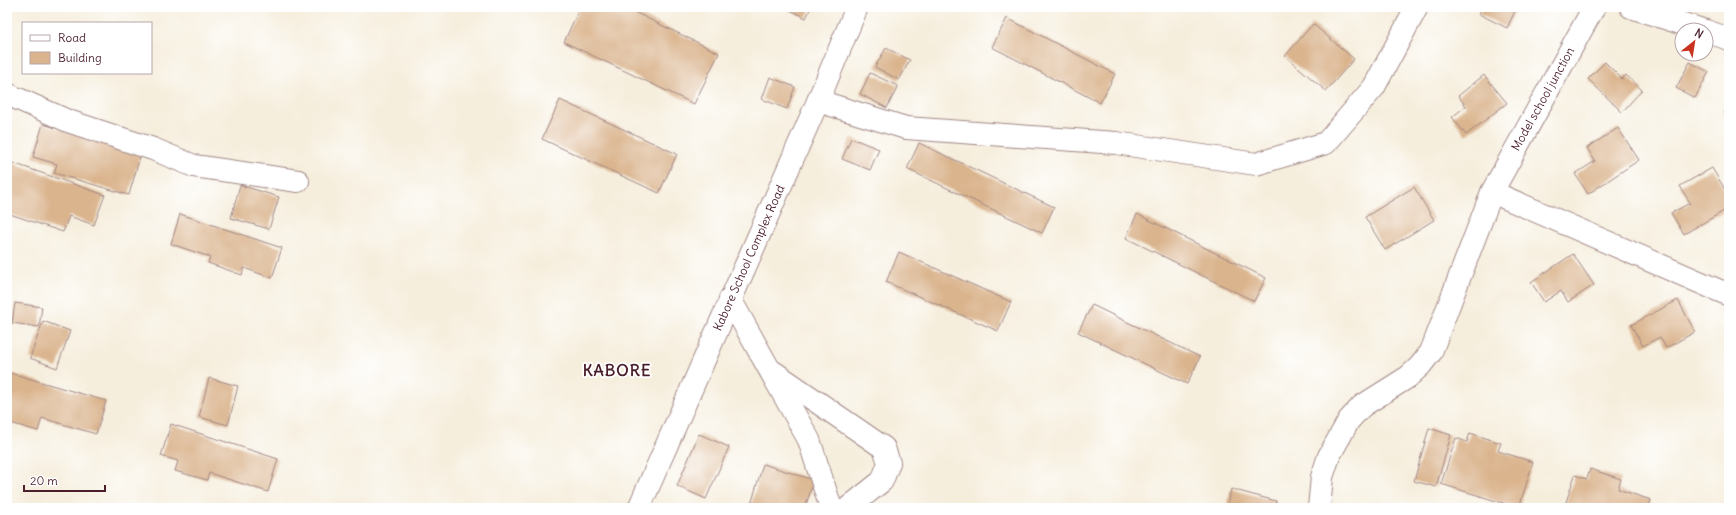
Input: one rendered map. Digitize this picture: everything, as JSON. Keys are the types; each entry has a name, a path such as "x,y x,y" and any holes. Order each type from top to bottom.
{"street":[{"name":"Kabore School Complex Road","path":"639,508 818,101 857,7"},
{"path":"818,101 906,128 1116,143 1256,164 1326,143 1374,87 1417,7"},
{"name":"Model school junction","path":"1319,508 1322,477 1329,456 1349,420 1362,406 1408,376 1420,366 1431,352 1492,192 1594,7"},
{"path":"1631,7 1677,22"},
{"path":"1714,34 1729,39"},
{"path":"7,94 68,121 153,149 194,166 298,181"},
{"path":"1492,192 1729,295"},
{"path":"730,299 808,440 831,508"},
{"path":"767,368 884,448 889,463 882,481 848,508"}],"building":[{"path":"580,7 624,7 719,53 694,104 564,42"},
{"path":"784,7 811,7 806,18"},
{"path":"1482,7 1517,7 1507,28 1479,14"},
{"path":"1007,18 1115,74 1100,103 992,47"},
{"path":"1313,24 1354,59 1326,91 1285,56"},
{"path":"886,48 910,60 899,80 875,67"},
{"path":"1605,62 1622,79 1626,75 1642,90 1622,112 1588,79"},
{"path":"1690,62 1709,72 1695,98 1676,88"},
{"path":"870,73 898,86 887,108 860,94"},
{"path":"1484,75 1507,103 1466,135 1452,117 1466,106 1458,96"},
{"path":"770,77 795,87 787,109 762,99"},
{"path":"560,100 677,154 659,193 542,139"},
{"path":"1729,107 1729,117 1724,113"},
{"path":"43,124 141,153 129,195 54,173 57,164 33,157"},
{"path":"1618,128 1639,160 1588,194 1575,174 1595,161 1587,148"},
{"path":"851,138 879,149 870,170 842,159"},
{"path":"919,143 1054,207 1042,233 907,169"},
{"path":"7,161 105,195 94,225 69,216 63,232 7,213 7,201 9,195 7,194"},
{"path":"1712,168 1729,196 1729,208 1684,234 1671,213 1690,203 1680,186"},
{"path":"240,185 279,197 269,229 231,218"},
{"path":"1414,187 1434,220 1385,250 1365,217"},
{"path":"180,214 282,248 272,278 244,268 242,275 208,263 210,257 171,244"},
{"path":"1137,214 1266,278 1254,301 1126,238"},
{"path":"899,252 1011,302 998,331 886,282"},
{"path":"1573,254 1594,285 1568,302 1561,291 1544,302 1531,282"},
{"path":"1678,300 1695,332 1666,348 1660,337 1643,346 1631,325"},
{"path":"15,303 42,307 39,327 12,323"},
{"path":"1092,305 1200,357 1187,384 1078,332"},
{"path":"43,321 70,331 57,368 30,358"},
{"path":"7,372 106,401 96,434 42,418 38,431 7,422"},
{"path":"209,378 238,386 228,425 199,417"},
{"path":"171,424 278,459 268,492 209,473 207,480 175,471 178,461 161,456"},
{"path":"1429,428 1451,435 1436,487 1414,481"},
{"path":"1470,433 1501,443 1498,451 1533,462 1519,508 1441,484 1456,438 1467,442"},
{"path":"699,434 729,447 706,499 677,486"},
{"path":"763,464 814,480 805,508 750,508"},
{"path":"1590,469 1621,479 1618,489 1651,500 1648,508 1564,508 1575,475 1587,479"},
{"path":"1231,489 1276,501 1274,508 1226,508"}],"district":[{"name":"KABORE","path":"617,370"}]}
